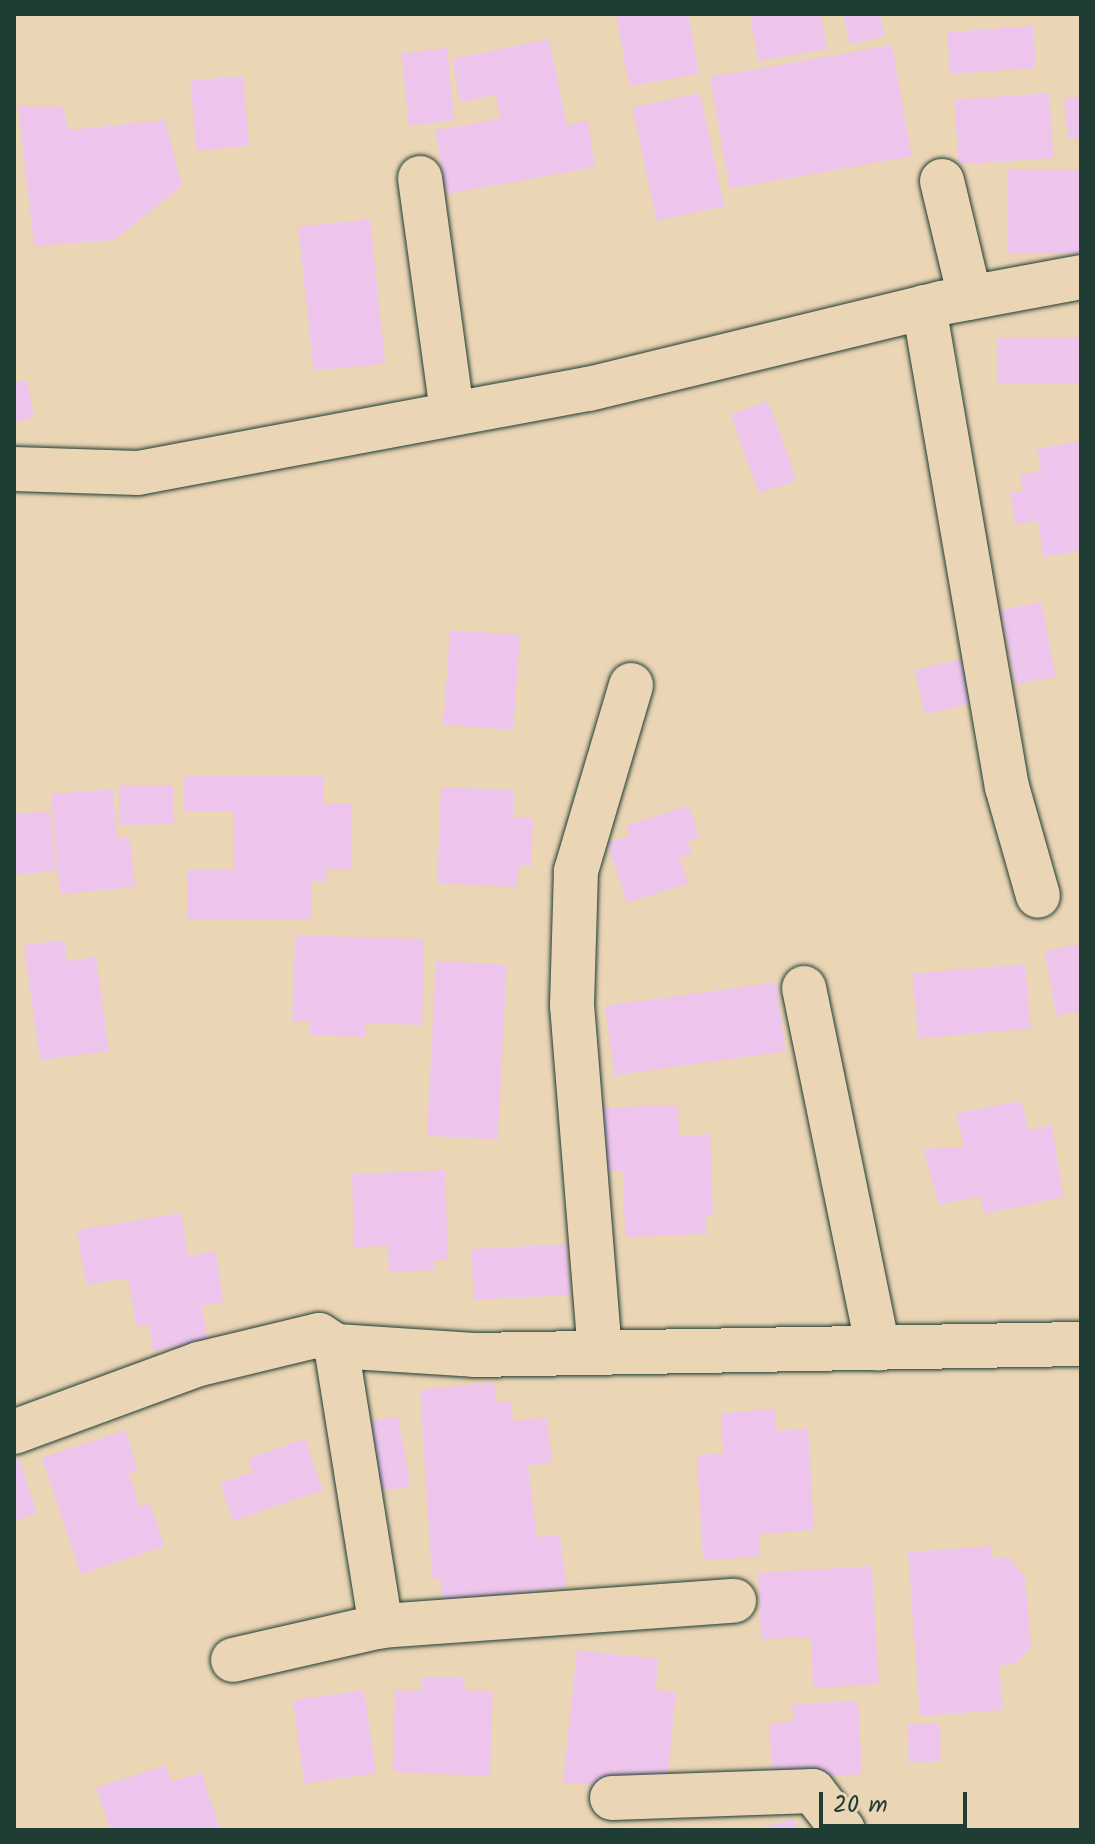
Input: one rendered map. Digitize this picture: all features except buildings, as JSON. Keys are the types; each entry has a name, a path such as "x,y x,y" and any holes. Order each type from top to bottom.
{"street":[{"path":"420,178 452,412"},
{"path":"942,181 970,298"},
{"path":"14,469 138,473 452,412 589,389 924,307 1081,277"},
{"path":"924,307 1007,787 1038,896"},
{"path":"600,1353 572,1005 576,871 631,685"},
{"path":"804,988 878,1348"},
{"path":"14,1432 270,1343 319,1335 336,1346 600,1353 1081,1344"},
{"path":"336,1346 381,1626"},
{"path":"233,1660 381,1626 734,1601"},
{"path":"612,1798 813,1791 843,1830"}]}
